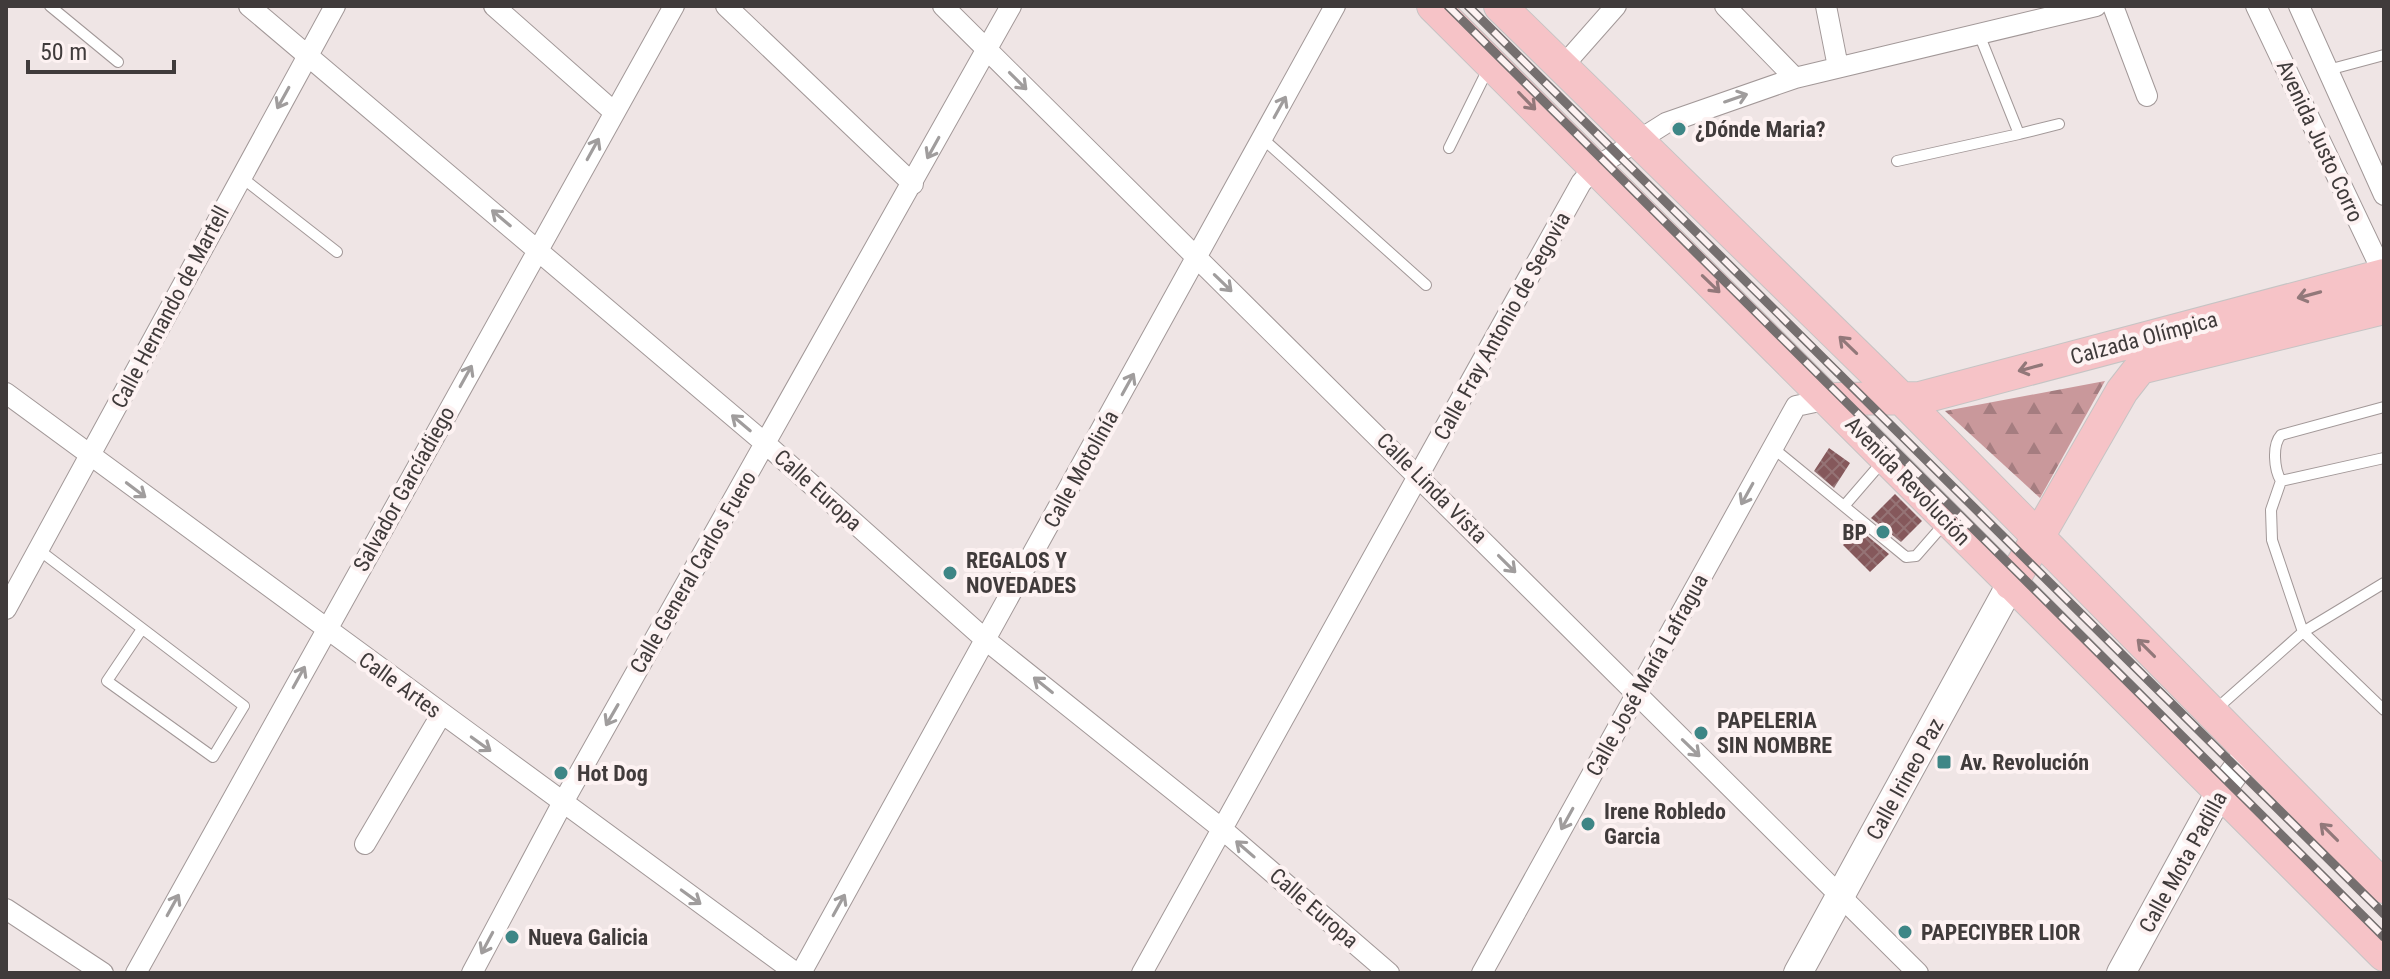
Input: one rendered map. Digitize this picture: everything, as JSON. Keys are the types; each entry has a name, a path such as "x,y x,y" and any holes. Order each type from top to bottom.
{"main road":[{"name":"Avenida Revolución","path":"1433,6 2384,955"},
{"path":"1511,10 1563,66 1903,400 2384,887"},
{"name":"Calzada Olímpica","path":"1829,399 1903,400 2384,275"},
{"name":"Calzada Olímpica","path":"2011,584 2126,384 2140,368 2384,308"}],"street":[{"name":"Calle Europa","path":"249,6 766,444 987,641 1222,829 1389,973"},
{"name":"Calle Hernando de Martell","path":"6,609 335,6"},
{"path":"494,6 614,112"},
{"name":"Salvador Garcíadiego","path":"136,973 536,249 674,6"},
{"path":"726,6 913,184"},
{"name":"Calle Linda Vista","path":"943,6 1918,973"},
{"name":"Calle General Carlos Fuero","path":"472,973 562,804 1011,6"},
{"name":"Calle Motolinía","path":"798,973 987,641 1335,6"},
{"path":"1563,66 1616,6"},
{"path":"1725,6 1795,78"},
{"path":"1826,6 1838,67"},
{"name":"Calle Fray Antonio de Segovia","path":"1142,973 1581,183 1593,169 1666,123 1795,78 2096,6"},
{"path":"2113,6 2147,96"},
{"name":"Avenida Justo Corro","path":"2256,6 2384,275"},
{"name":"Avenida Justo Corro","path":"2299,6 2384,195"},
{"name":"Calle Artes","path":"6,393 562,804 798,973"},
{"name":"Calle José María Lafragua","path":"1482,973 1796,406 1829,399"},
{"name":"Calle Irineo Paz","path":"1798,973 2011,584"},
{"path":"365,844 441,715"},
{"name":"Calle Mota Padilla","path":"2121,973 2220,792 2249,753"},
{"path":"6,909 103,973"}],"lane":[{"path":"50,6 118,62"},
{"path":"1979,34 2019,134"},
{"path":"2328,70 2384,55"},
{"path":"1449,148 1490,64"},
{"path":"1897,161 2059,124"},
{"path":"1262,138 1426,285"},
{"path":"240,177 337,252"},
{"path":"2384,407 2281,435 2276,443 2277,472 2281,481 2271,510 2272,540 2303,632 2384,710"},
{"path":"1773,448 1909,558 1916,556 1946,521"},
{"path":"1845,505 1886,458"},
{"path":"2281,481 2384,458"},
{"path":"39,550 244,706 213,757 107,681 142,629"},
{"path":"2211,713 2303,632 2384,583"}],"green space":[{"path":"2105,381 2040,498 1945,411"}],"building":[{"path":"1829,448 1850,463 1834,488 1814,471"},
{"path":"1895,494 1922,521 1901,542 1871,518"},
{"path":"1859,529 1889,554 1870,572 1843,545"}],"railway":[{"path":"1448,6 2384,937"},
{"path":"1468,6 2384,914"}],"place":[{"name":"¿Dónde Maria?","path":"1679,129"},
{"name":"BP","path":"1883,532"},
{"name":"REGALOS Y NOVEDADES","path":"950,573"},
{"name":"PAPELERIA SIN NOMBRE","path":"1701,733"},
{"name":"Av. Revolución","path":"1944,762"},
{"name":"Hot Dog","path":"561,773"},
{"name":"Irene Robledo Garcia","path":"1588,824"},
{"name":"PAPECIYBER LIOR","path":"1905,932"},
{"name":"Nueva Galicia","path":"512,937"}]}
